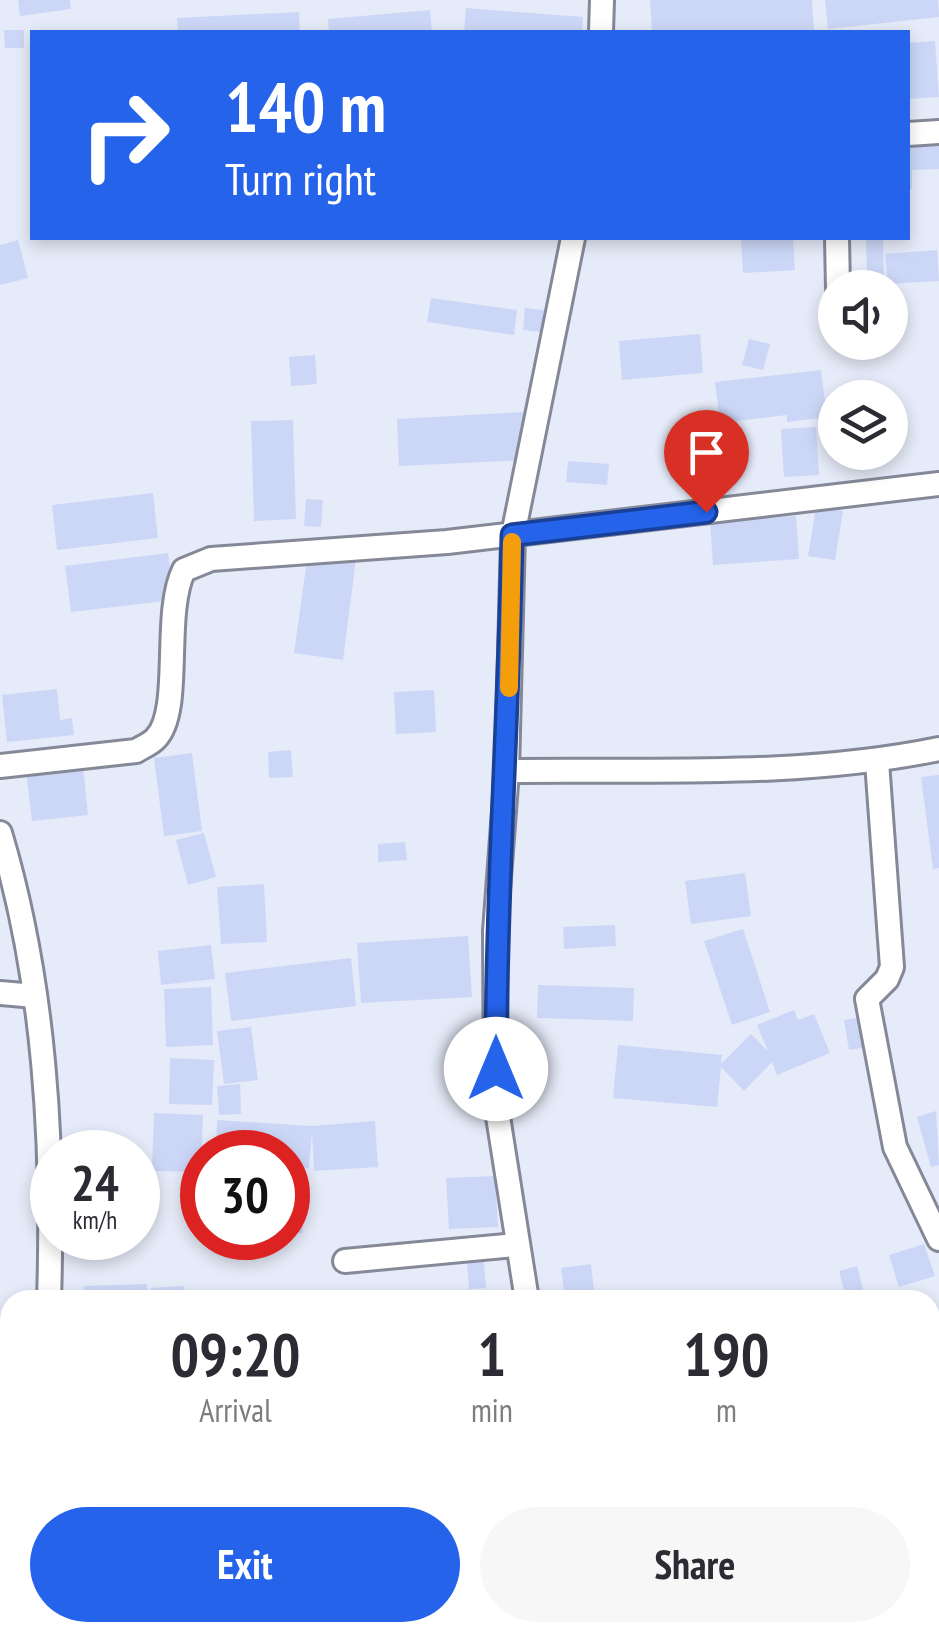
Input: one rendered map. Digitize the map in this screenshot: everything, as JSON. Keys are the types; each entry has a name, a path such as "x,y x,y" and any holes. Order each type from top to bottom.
{"street":[{"path":"600,30 602,0"},
{"path":"910,134 939,132"},
{"path":"526,1290 496,1104 495,931 507,771 512,535 574,240"},
{"path":"837,240 838,270"},
{"path":"0,766 136,751 156,739 168,706 174,591 184,570 212,560 512,535 939,484"},
{"path":"507,771 782,768 877,762 939,749"},
{"path":"877,762 892,967 888,979 867,999 867,1011 885,1076 895,1147 939,1239"},
{"path":"0,833 21,903 35,996 52,1196 49,1290"},
{"path":"0,993 35,996"},
{"path":"344,1261 516,1244"}],"building":[{"path":"18,0 70,0 71,9 20,16"},
{"path":"650,0 812,0 814,30 652,30"},
{"path":"825,0 938,0 939,17 828,29"},
{"path":"466,8 583,17 582,30 464,30"},
{"path":"430,10 432,30 329,30 328,19"},
{"path":"299,12 300,30 178,30 177,18"},
{"path":"4,30 24,30 24,48 5,48"},
{"path":"935,41 939,97 910,99 910,43"},
{"path":"939,146 939,169 912,170 912,189 910,189 910,147"},
{"path":"18,240 28,278 0,285 0,245"},
{"path":"741,240 793,240 795,270 743,273"},
{"path":"866,240 883,240 884,270 867,270"},
{"path":"937,250 939,281 908,283 908,270 887,270 885,254"},
{"path":"431,298 517,310 514,335 427,322"},
{"path":"525,308 544,310 541,332 523,330"},
{"path":"700,334 703,373 622,380 619,341"},
{"path":"749,339 770,344 763,370 742,365"},
{"path":"315,355 317,384 291,386 289,357"},
{"path":"821,370 818,418 787,422 787,415 720,423 715,382"},
{"path":"524,412 527,460 399,466 397,419"},
{"path":"293,420 296,519 254,521 251,421"},
{"path":"816,427 819,475 784,477 781,429"},
{"path":"568,461 609,464 607,485 566,482"},
{"path":"153,493 158,538 57,550 52,505"},
{"path":"306,499 323,500 321,527 304,526"},
{"path":"816,507 843,511 835,560 808,556"},
{"path":"796,516 799,559 713,565 710,522"},
{"path":"168,553 174,600 71,612 65,566"},
{"path":"308,553 356,559 343,660 294,653"},
{"path":"57,689 60,720 72,718 74,735 7,742 2,695"},
{"path":"434,690 436,732 396,734 394,692"},
{"path":"291,750 293,777 269,778 268,752"},
{"path":"192,753 202,831 164,836 154,758"},
{"path":"82,756 88,815 32,821 25,762"},
{"path":"939,775 939,868 933,869 921,777"},
{"path":"204,833 216,877 188,885 176,840"},
{"path":"405,842 407,860 378,862 378,844"},
{"path":"745,873 751,916 691,924 685,881"},
{"path":"264,884 267,942 221,944 217,887"},
{"path":"615,925 616,946 564,949 563,927"},
{"path":"743,929 770,1012 732,1025 704,941"},
{"path":"468,936 472,997 361,1003 357,943"},
{"path":"211,945 215,979 161,985 158,951"},
{"path":"351,958 356,1006 231,1021 225,973"},
{"path":"538,985 634,988 633,1021 537,1018"},
{"path":"211,987 213,1045 166,1047 164,989"},
{"path":"794,1010 798,1020 814,1014 830,1053 777,1075 772,1062 744,1091 721,1067 717,1107 613,1098 618,1045 722,1055 721,1064 751,1034 768,1051 757,1025"},
{"path":"863,1017 868,1047 849,1050 844,1020"},
{"path":"251,1027 258,1080 224,1084 217,1031"},
{"path":"170,1058 214,1060 212,1105 169,1104"},
{"path":"240,1084 241,1114 219,1115 217,1086"},
{"path":"936,1111 939,1165 931,1167 917,1117"},
{"path":"154,1113 203,1115 202,1130 180,1130 180,1172 160,1171 160,1130 153,1130"},
{"path":"217,1120 312,1126 375,1121 378,1167 314,1171 310,1130 217,1130"},
{"path":"495,1176 498,1227 449,1229 446,1178"},
{"path":"924,1244 935,1276 899,1287 889,1255"},
{"path":"483,1250 486,1288 469,1289 466,1252"},
{"path":"591,1264 594,1290 564,1290 561,1268"},
{"path":"857,1266 863,1290 844,1290 839,1271"},
{"path":"147,1284 147,1290 84,1290 84,1286"},
{"path":"184,1286 184,1290 151,1290"}],"slow traffic":[{"path":"509,688 512,542"}],"route":[{"path":"496,1069 495,931 507,771 512,535 706,512"}]}
